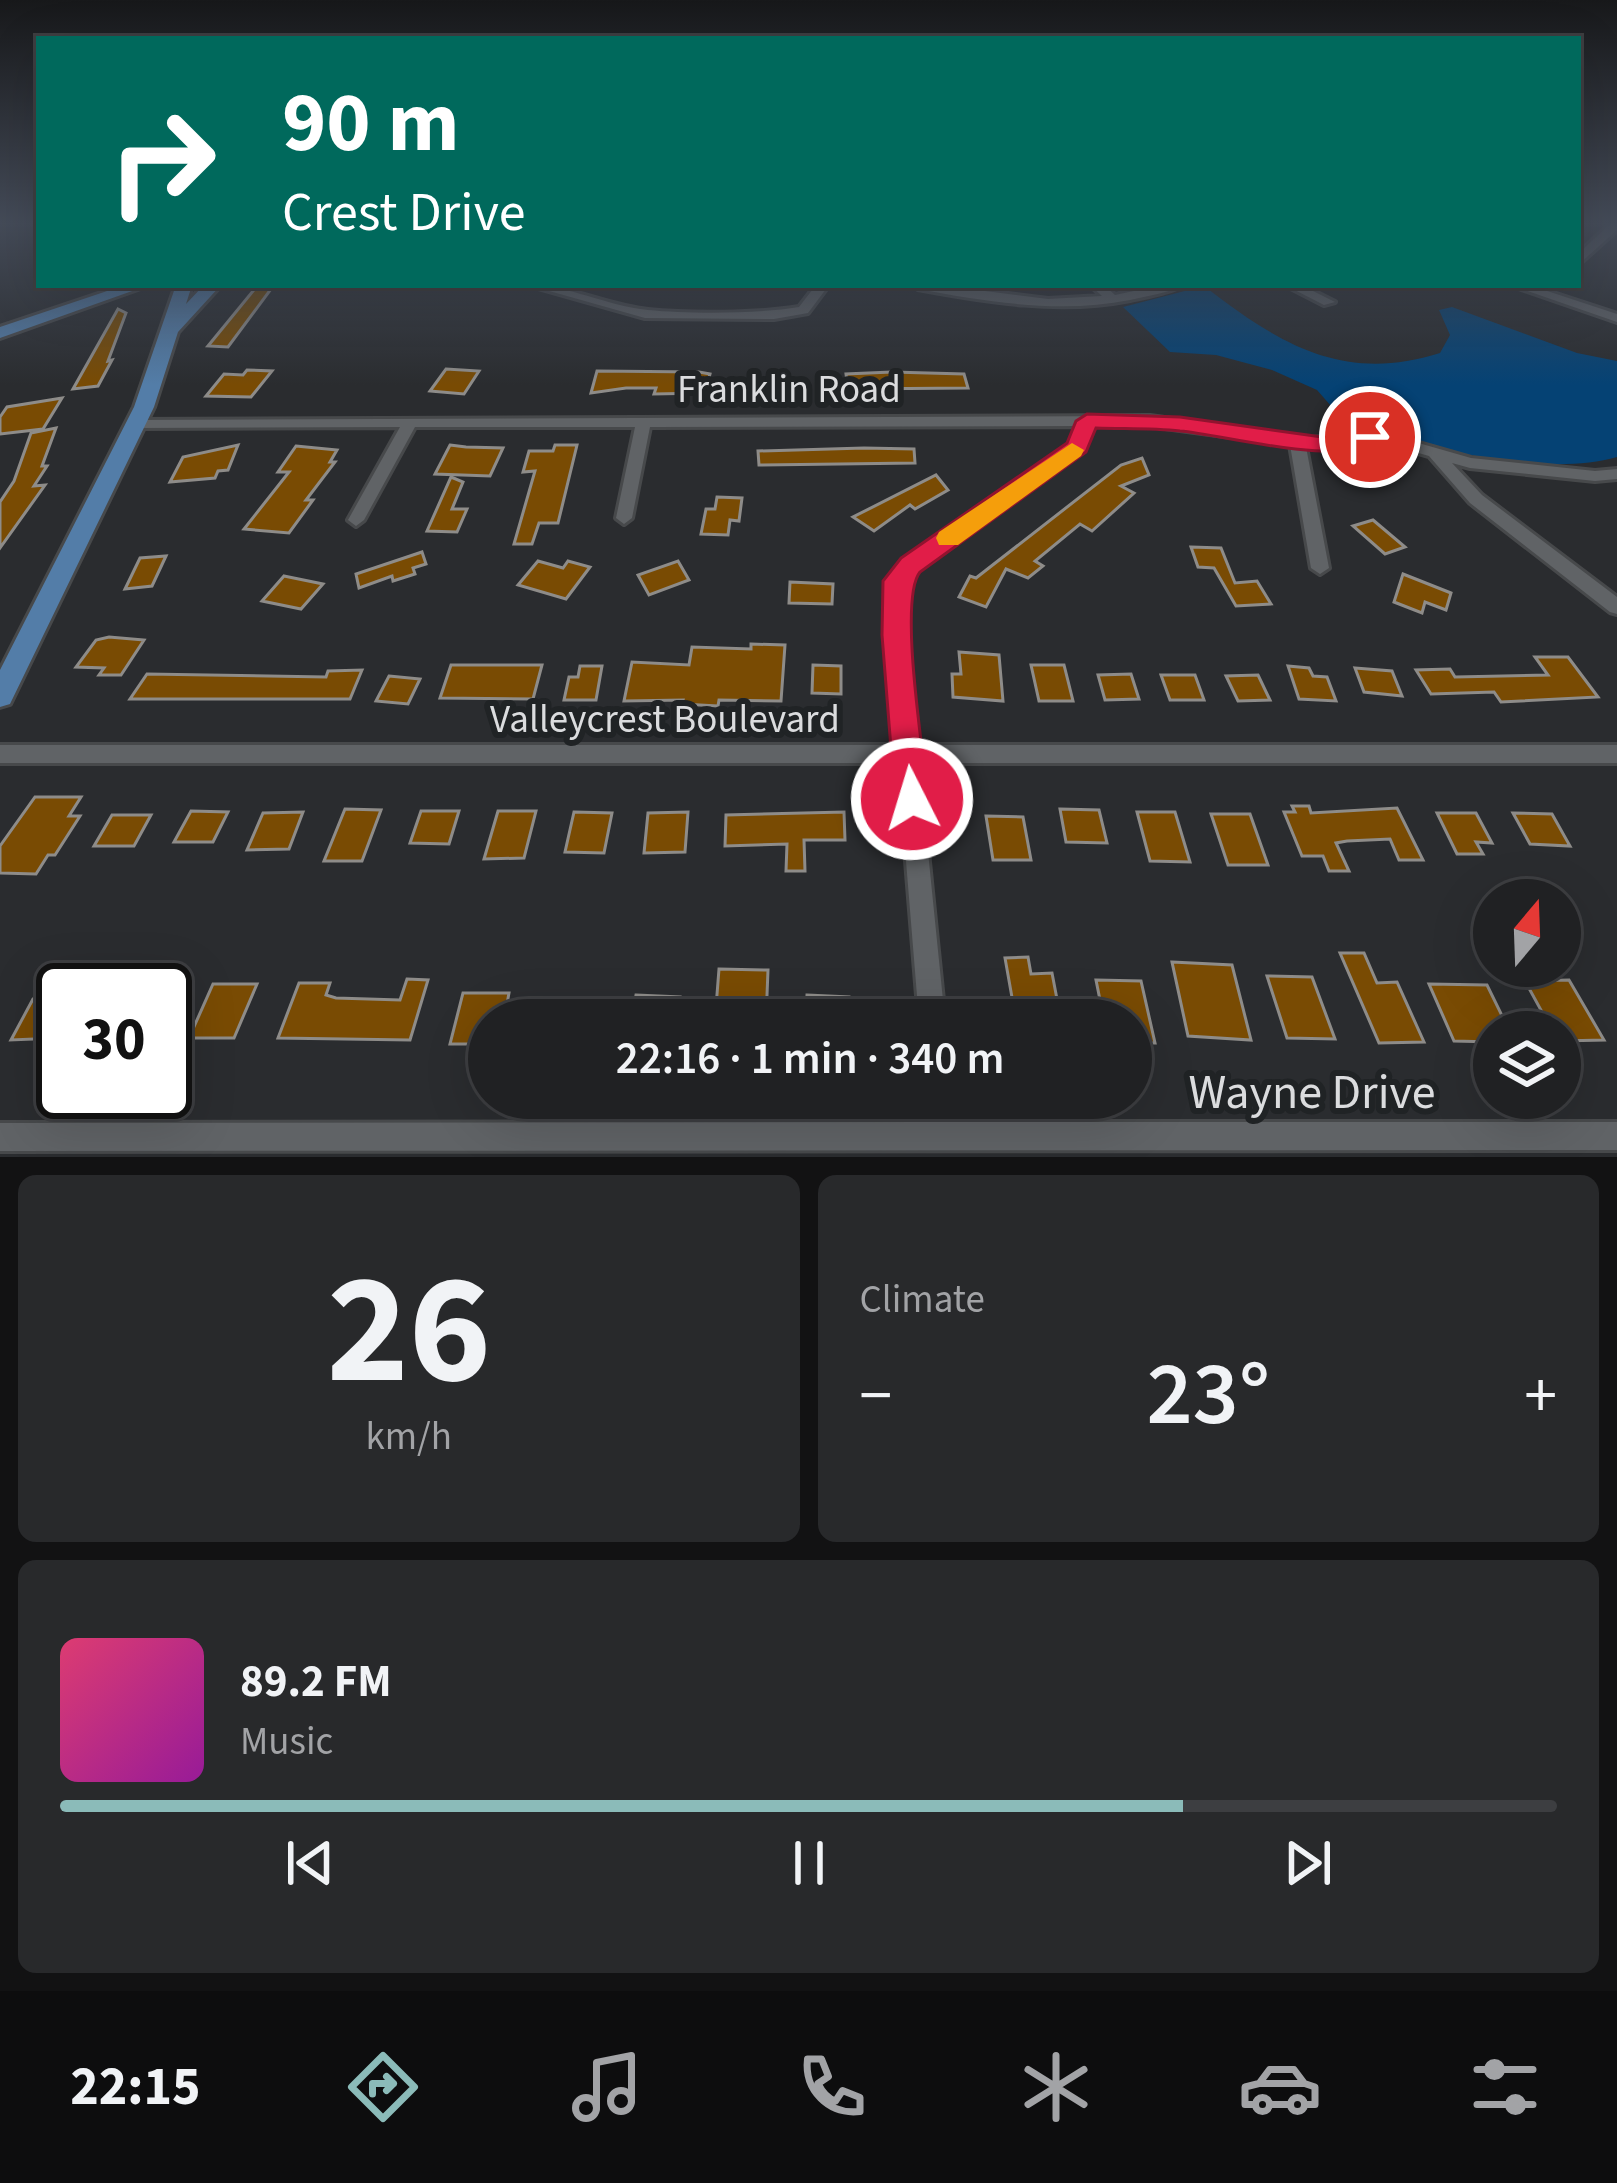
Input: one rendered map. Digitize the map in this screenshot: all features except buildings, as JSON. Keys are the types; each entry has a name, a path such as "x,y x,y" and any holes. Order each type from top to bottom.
{"main road":[{"path":"0,333 132,288"},
{"path":"0,696 136,423 183,288"},
{"path":"173,328 210,288"}],"street":[{"path":"544,288 630,313 773,315 802,310 820,288"},
{"path":"935,288 1034,305 1115,301 1165,288"},
{"path":"1100,288 1115,301"},
{"path":"1298,288 1329,302"},
{"path":"1547,290 1617,318"},
{"path":"930,999 894,592 910,565 1077,447 1087,421"},
{"path":"356,520 410,422"},
{"path":"624,518 643,422"},
{"name":"Franklin Road","path":"136,423 1180,424 1322,444 1380,437 1436,455 1595,476 1617,474"},
{"path":"1297,441 1321,568"},
{"path":"1436,455 1476,499 1617,607"},
{"name":"Valleycrest Boulevard","path":"0,754 1617,754"},
{"path":"941,1119 942,1136"},
{"name":"Wayne Drive","path":"0,1137 754,1147 942,1136 1617,1136"}],"shaded area":[{"path":"1207,288 1286,340 1342,360 1373,364 1440,353 1450,335 1439,310 1452,307 1577,353 1617,361 1617,457 1579,464 1515,462 1346,423 1317,390 1272,370 1216,355 1170,352 1123,307"}],"slow traffic":[{"path":"949,538 1072,450"}],"route":[{"path":"912,799 894,592 897,581 910,565 1077,447 1087,421 1150,421 1322,444 1370,437"}]}
